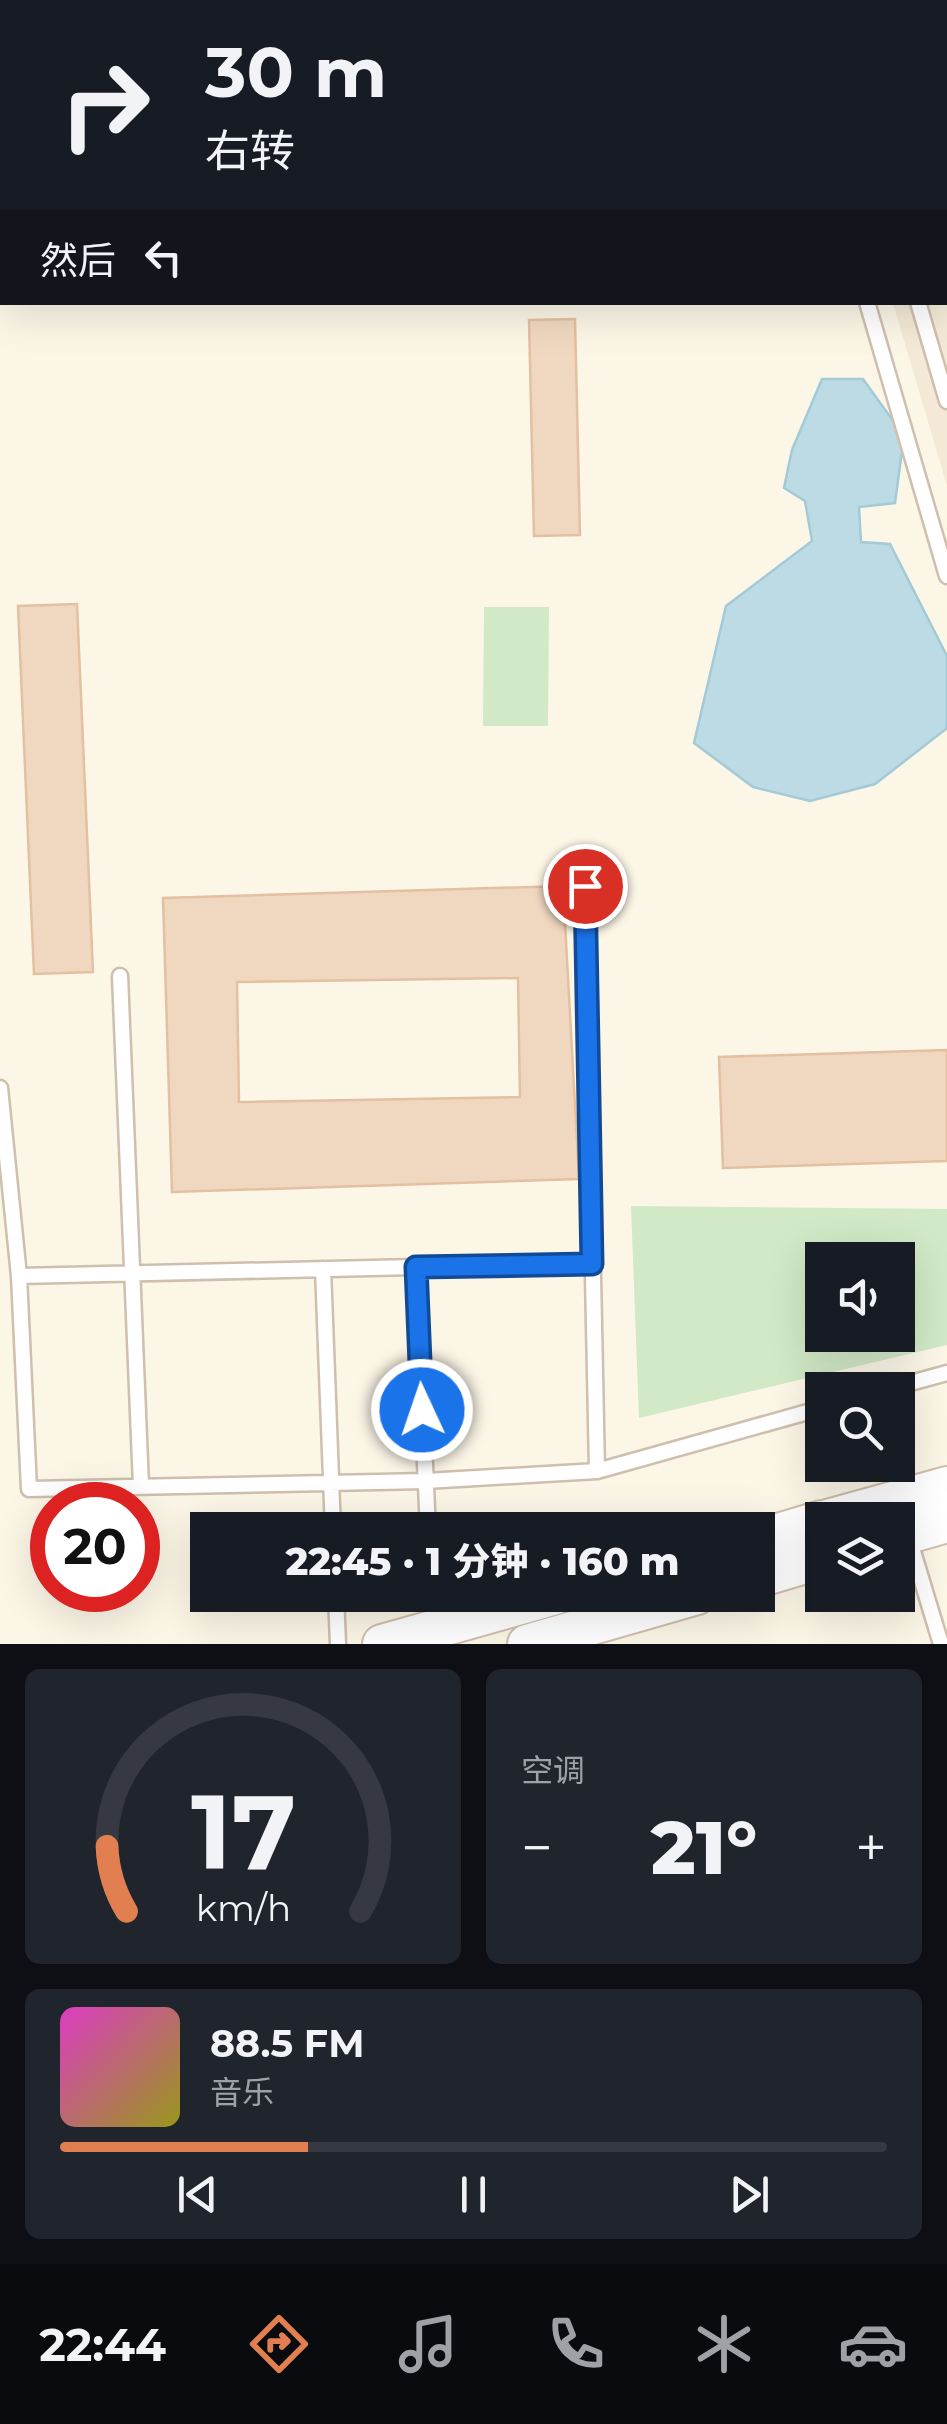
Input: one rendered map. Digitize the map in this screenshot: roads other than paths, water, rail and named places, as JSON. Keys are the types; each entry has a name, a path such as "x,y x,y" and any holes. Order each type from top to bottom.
{"main road":[{"path":"889,1502 947,1486"},
{"path":"915,1533 947,1524"},
{"path":"775,1534 805,1525"},
{"path":"775,1573 805,1564"},
{"path":"382,1644 432,1612"},
{"path":"527,1644 638,1612"}],"lane":[{"path":"868,305 947,576"},
{"path":"919,305 947,402"},
{"path":"585,886 597,1471"},
{"path":"120,976 141,1482"},
{"path":"0,1088 19,1276 30,1489"},
{"path":"19,1276 592,1264"},
{"path":"416,1267 427,1512"},
{"path":"323,1269 333,1512"},
{"path":"915,1381 947,1372"},
{"path":"160,1486 426,1481 597,1471 805,1413"},
{"path":"915,1570 941,1644"},
{"path":"337,1612 338,1644"}],"water":[{"path":"822,379 863,379 904,436 895,503 859,507 861,542 890,544 947,656 947,721 946,729 875,784 810,801 753,787 694,743 726,606 812,541 805,501 784,488 792,450"}]}
